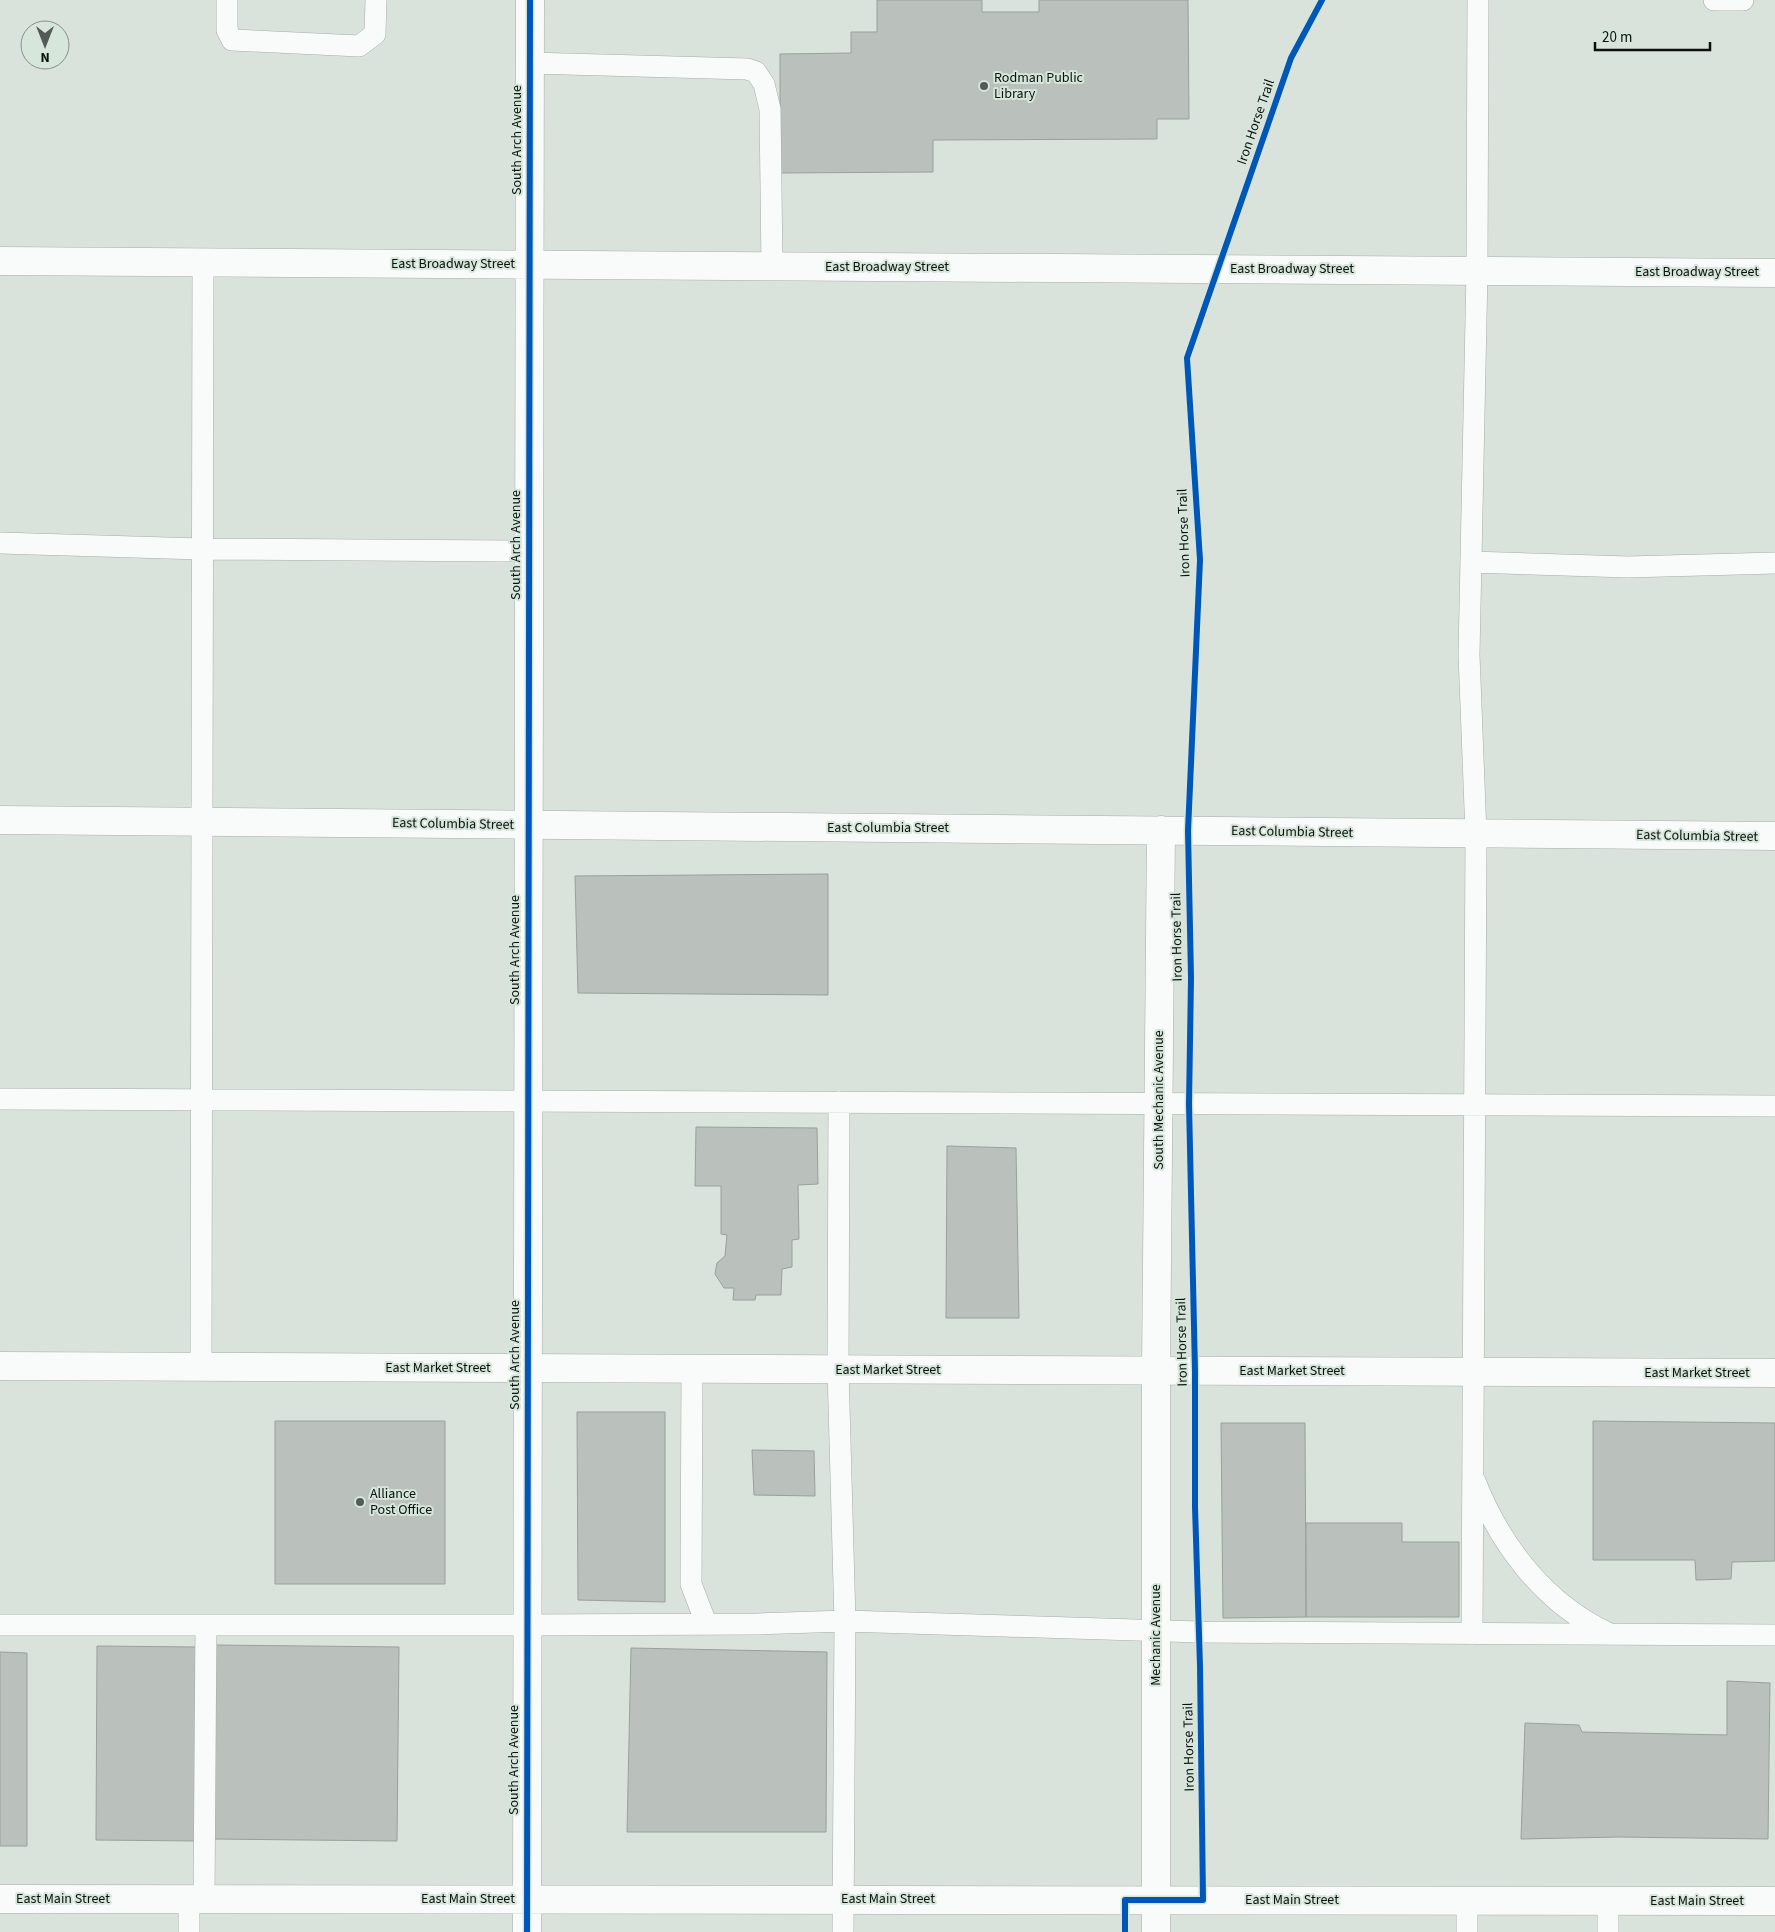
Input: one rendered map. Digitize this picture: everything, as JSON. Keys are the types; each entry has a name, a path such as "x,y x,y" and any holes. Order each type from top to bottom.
{"street":[{"name":"South Arch Avenue","path":"527,1932 530,0"},
{"name":"East Broadway Street","path":"0,261 1775,272"},
{"name":"East Columbia Street","path":"0,820 1775,836"},
{"name":"South Mechanic Avenue","path":"1156,1370 1161,830"},
{"name":"East Market Street","path":"0,1366 1775,1373"},
{"name":"Mechanic Avenue","path":"1156,1370 1156,1932"},
{"name":"East Main Street","path":"0,1899 1775,1901"}],"lane":[{"path":"227,0 227,30 232,40 360,46 375,34 376,0"},
{"path":"1472,1634 1476,834 1469,655 1477,270 1478,0"},
{"path":"1714,0 1743,0"},
{"path":"530,64 747,69 756,72 764,84 770,109 772,266"},
{"path":"201,1367 203,262"},
{"path":"0,543 202,549 529,551"},
{"path":"1471,562 1628,567 1775,563"},
{"path":"0,1099 1775,1106"},
{"path":"839,1102 838,1369 845,1621 843,1932"},
{"path":"692,1369 691,1584 706,1623"},
{"path":"1472,1472 1482,1500 1503,1538 1530,1575 1562,1604 1596,1627 1611,1634"},
{"path":"0,1625 757,1624 845,1621 1156,1631 1775,1635"},
{"path":"190,1932 197,1899 206,1625"},
{"path":"1467,1900 1467,1932"},
{"path":"1608,1900 1608,1932"}],"building":[{"name":"Rodman Public Library","path":"877,0 982,0 982,12 1039,12 1039,0 1188,0 1189,119 1157,119 1157,139 933,140 933,172 780,173 780,54 851,53 851,32 877,32"},
{"path":"828,874 828,995 578,993 575,876"},
{"path":"696,1127 817,1128 818,1184 798,1185 799,1239 792,1240 792,1267 782,1269 781,1295 756,1295 755,1300 733,1300 734,1288 724,1288 715,1274 717,1263 725,1256 727,1235 721,1234 721,1186 695,1186"},
{"path":"947,1146 1016,1148 1019,1318 946,1318"},
{"path":"577,1412 665,1412 665,1602 578,1600"},
{"name":"Alliance Post Office","path":"275,1421 445,1421 445,1584 275,1584"},
{"path":"1593,1421 1775,1423 1775,1561 1732,1562 1731,1579 1696,1580 1695,1560 1593,1560"},
{"path":"1221,1423 1305,1423 1306,1617 1223,1618"},
{"path":"752,1450 814,1451 815,1496 754,1495"},
{"path":"1306,1523 1402,1523 1402,1542 1459,1542 1459,1617 1306,1617"},
{"path":"215,1645 399,1647 397,1841 213,1839"},
{"path":"97,1646 197,1647 196,1841 96,1840"},
{"path":"631,1648 827,1652 826,1832 627,1832"},
{"path":"0,1652 27,1653 27,1846 0,1846"},
{"path":"1727,1681 1770,1683 1768,1839 1619,1837 1521,1839 1525,1723 1579,1725 1582,1732 1727,1735"}],"cycle path":[{"path":"527,1932 530,0"},
{"name":"Iron Horse Trail","path":"1125,1932 1125,1900 1203,1900 1189,1104 1191,978 1188,831 1200,560 1187,358 1291,58 1322,0"}],"place":[{"name":"Rodman Public Library","path":"984,86"},
{"name":"Alliance Post Office","path":"360,1502"}]}
